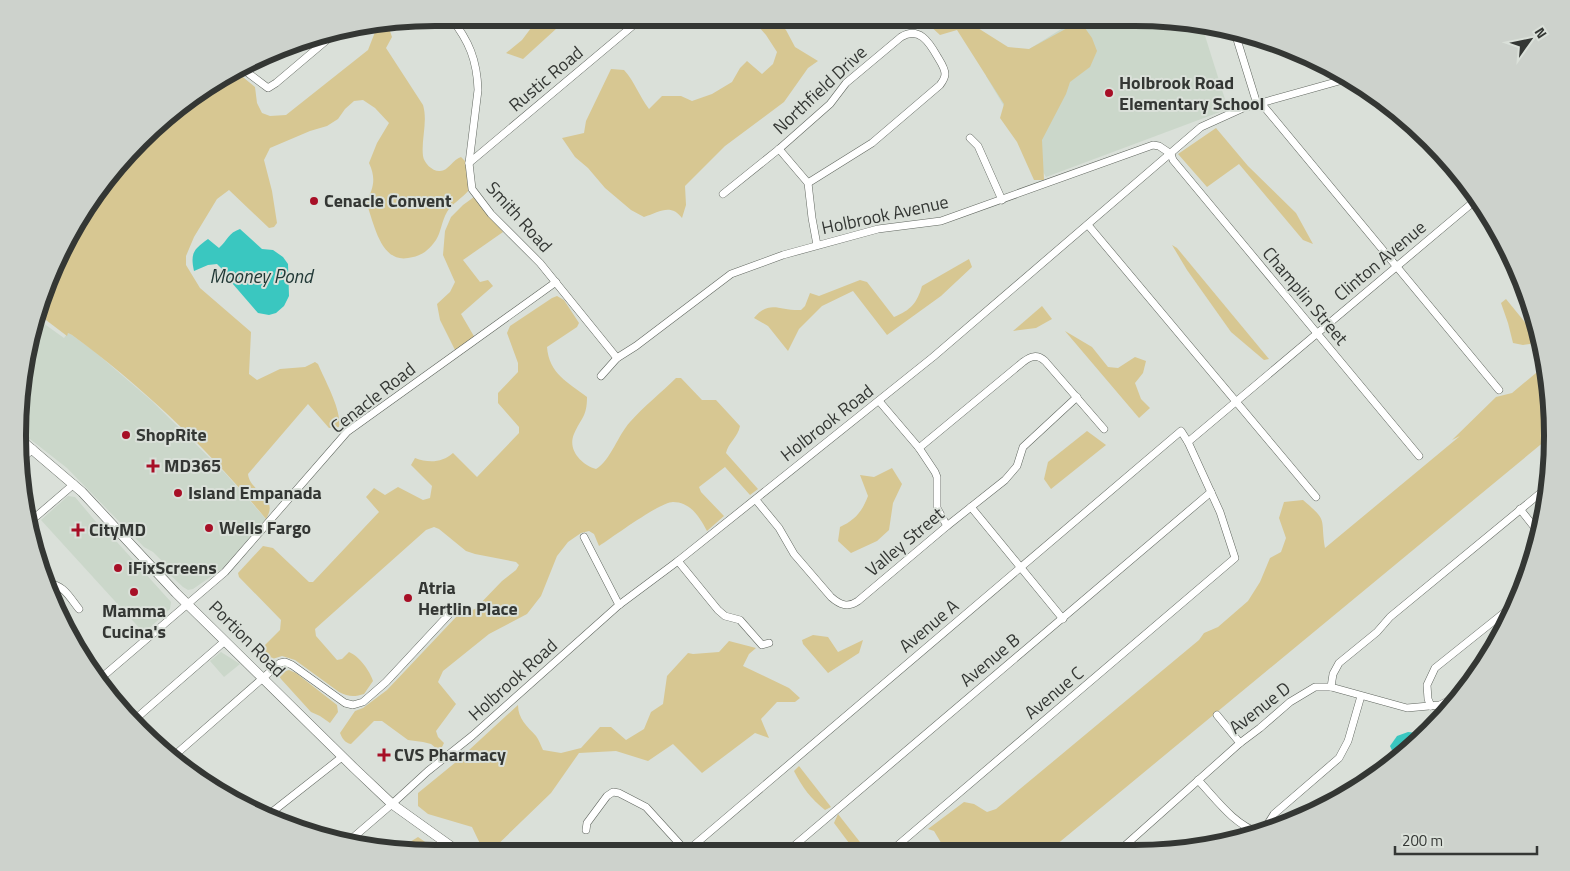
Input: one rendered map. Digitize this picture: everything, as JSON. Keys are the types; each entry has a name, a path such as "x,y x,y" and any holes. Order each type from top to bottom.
{"main road":[{"name":"Portion Road","path":"26,444 74,484 160,576 342,757 392,804 449,845"}],"street":[{"name":"Smith Road","path":"456,26 472,51 478,79 469,163 472,189 492,214 540,263 617,358"},
{"name":"Rustic Road","path":"469,163 632,26"},
{"name":"Northfield Drive","path":"723,194 779,149 830,104 846,83 901,37 908,33 915,33 927,40 944,70 944,78 940,85 872,143 808,183"},
{"path":"1237,39 1259,104 1398,267 1499,390"},
{"path":"247,72 268,88 276,84 325,41"},
{"name":"Holbrook Road","path":"354,837 425,773 472,736 619,606 678,562 824,443 933,358 1201,128 1230,113 1339,81"},
{"path":"970,138 978,146 1002,200"},
{"name":"Holbrook Avenue","path":"601,376 617,358 636,346 731,274 817,245 878,229 941,221 1153,145 1159,146 1171,154"},
{"path":"779,149 808,183 817,245"},
{"name":"Champlin Street","path":"1171,154 1173,160 1419,456"},
{"name":"Clinton Avenue","path":"1188,442 1472,204"},
{"path":"1088,225 1316,496"},
{"name":"Cenacle Road","path":"104,675 225,572 348,432 556,282"},
{"path":"919,448 1032,356 1038,356 1046,361 1104,429"},
{"name":"Valley Street","path":"756,500 779,528 794,554 835,600 846,606 858,601 946,526 971,508 1010,475 1017,466 1023,447 1077,397"},
{"path":"879,401 919,448 935,472 937,477 937,508 946,526"},
{"name":"Avenue A","path":"693,845 1181,432 1188,442"},
{"path":"1188,442 1211,492"},
{"path":"27,454 33,449"},
{"path":"35,518 74,484"},
{"name":"Avenue C","path":"898,845 1235,558 1220,512 1211,492"},
{"name":"Avenue B","path":"795,845 1211,492"},
{"path":"1331,687 1333,674 1342,660 1376,632 1390,617 1539,494"},
{"path":"971,508 1063,619"},
{"path":"1520,510 1533,526"},
{"path":"584,537 619,606"},
{"path":"678,562 720,613 740,620 762,645 769,643"},
{"path":"54,584 60,587 79,609"},
{"path":"177,753 280,663 285,662 292,665 345,703 353,705 363,702 386,682 454,609"},
{"path":"1432,706 1428,699 1426,685 1435,668 1504,613"},
{"path":"138,716 225,641"},
{"name":"Avenue D","path":"1126,845 1240,743 1300,695 1315,687 1331,687 1407,708 1432,706 1445,702"},
{"path":"1268,822 1274,814 1339,758 1348,741 1361,696"},
{"path":"1217,715 1240,743"},
{"path":"273,811 342,757"},
{"path":"1198,780 1236,820 1248,828"},
{"path":"586,830 587,823 607,796 613,792 619,793 646,807 681,845"}],"shaded area":[{"path":"530,26 559,26 523,59 506,53 522,40 531,28"},
{"path":"758,26 782,26 795,47 818,61 808,68 784,102 725,146 685,186 686,205 682,218 678,213 669,210 644,217 631,210 605,188 588,168 575,157 562,138 584,133 586,121 611,69 624,70 649,109 662,96 681,96 692,101 712,94 732,82 740,68 747,61 762,74 773,64 777,52"},
{"path":"930,26 975,26 1008,47 1029,49 1071,26 1085,28 1092,38 1097,51 1090,67 1070,82 1066,94 1042,140 1044,180 1034,180 1017,142 1000,118 1004,104 957,30 940,35"},
{"name":"Holbrook Road Elementary School","path":"1066,26 1134,26 1188,30 1204,32 1228,109 1046,177 986,76"},
{"path":"389,29 392,37 386,48 423,105 425,118 423,156 429,166 436,171 442,171 461,157 466,162 469,190 449,209 445,215 438,237 430,247 417,256 398,258 385,248 375,230 366,202 373,183 373,173 369,163 377,143 389,123 375,108 363,100 354,101 338,119 327,126 270,148 264,160 272,191 277,223 274,227 269,228 229,190 217,199 194,237 186,256 186,265 200,288 251,332 249,374 257,380 280,369 305,367 315,362 318,364 336,404 339,427 329,428 308,404 248,474 254,486 267,500 269,505 266,519 199,445 150,398 72,335 68,333 67,336 44,318 68,254 95,208 111,186 146,146 186,111 241,75 255,87 257,103 262,113 270,116 286,115 368,50 375,31"},
{"path":"1216,128 1248,166 1296,213 1313,244 1303,240 1239,164 1207,187 1178,154"},
{"path":"474,197 503,232 463,260 480,282 488,280 493,286 461,314 475,338 455,350 440,320 437,304 450,292 455,282 443,255 445,231 451,217"},
{"path":"1172,245 1177,248 1269,359 1264,360 1231,332 1187,270"},
{"path":"969,259 972,267 941,296 887,335 853,291 822,306 799,329 788,351 768,326 754,318 760,312 770,307 801,310 805,306 810,293 819,296 860,280 867,282 894,317 905,312 912,305 918,297 922,286"},
{"path":"557,296 564,300 579,323 577,327 547,347 551,364 556,371 587,397 585,413 572,440 574,451 581,460 596,469 601,465 635,416 676,378 681,378 702,400 716,400 740,426 726,453 758,489 750,495 725,467 699,487 701,492 724,516 707,531 698,516 690,508 673,502 658,508 599,546 594,534 589,531 581,533 568,542 557,556 541,596 527,614 489,634 443,671 438,682 456,704 436,731 438,737 444,743 441,749 437,749 431,744 408,740 382,721 374,721 351,744 344,740 340,733 355,711 363,708 387,690 457,616 475,609 519,565 516,562 466,551 434,527 426,530 315,629 316,636 337,660 342,659 349,652 364,664 373,681 364,694 355,696 348,696 339,692 295,660 282,656 263,662 255,655 280,630 281,620 239,577 238,573 263,546 273,548 309,582 313,582 379,512 366,497 374,488 385,495 398,487 423,500 430,498 432,486 411,465 415,458 435,461 444,459 453,453 477,477 519,433 519,427 498,403 498,393 518,372 518,363 507,333 510,326"},
{"path":"1506,299 1529,326 1533,341 1530,344 1513,343 1501,303"},
{"path":"1042,306 1052,319 1036,328 1013,331"},
{"path":"42,323 64,338 68,333 72,335 94,351 152,401 225,473 266,519 222,569 193,589 188,590 168,573 161,560 144,547 67,468 26,436 30,382"},
{"path":"1065,331 1092,347 1108,367 1118,368 1135,357 1146,361 1143,373 1135,383 1141,399 1150,408 1139,418"},
{"path":"1538,371 1543,409 1544,442 1056,845 942,845 934,831 928,829 964,802 974,804 987,812 996,809 1199,640 1204,633 1218,627 1248,601 1260,582 1270,558 1281,552 1286,538 1279,518 1284,502 1303,500 1317,513 1322,521 1325,548 1460,436 1452,440 1496,397 1512,393"},
{"path":"1087,431 1106,445 1051,489 1044,479 1048,462"},
{"path":"892,468 902,484 893,503 889,530 877,541 851,553 838,541 840,527 857,515 868,496 860,475 874,477"},
{"path":"68,496 75,497 102,529 107,531 171,602 170,609 144,633 41,520"},
{"path":"813,635 828,637 838,652 863,640 859,653 828,673 803,644 802,640"},
{"path":"729,641 756,648 749,654 743,666 789,688 800,698 795,702 777,702 761,719 769,738 755,733 702,773 673,744 648,761 616,751 579,753 551,793 497,845 481,845 472,827 428,814 418,806 418,793 456,762 518,705 521,718 536,736 543,750 561,753 581,748 600,727 611,727 626,740 644,729 651,712 663,704 667,676 688,653 719,652"},
{"path":"221,652 240,664 224,677 210,661"},
{"path":"289,670 296,673 337,705 338,712 330,723 311,712 277,673"},
{"path":"799,766 831,807 825,810 807,792 794,771"},
{"path":"838,814 862,845 850,845 834,823"},
{"path":"418,837 429,845 408,844"}],"water":[{"name":"Mooney Pond","path":"240,229 262,249 273,250 283,257 288,264 289,296 284,306 276,313 269,315 258,313 217,264 208,265 194,271 193,256 199,246 208,239 219,248 230,235"},
{"path":"1408,732 1415,733 1393,752 1390,746 1397,736"}],"place":[{"name":"Holbrook Road Elementary School","path":"1109,93"},
{"name":"Cenacle Convent","path":"314,201"},
{"name":"ShopRite","path":"126,435"},
{"name":"MD365","path":"153,466"},
{"name":"Island Empanada","path":"178,493"},
{"name":"Wells Fargo","path":"209,528"},
{"name":"CityMD","path":"78,530"},
{"name":"iFixScreens","path":"118,568"},
{"name":"Mamma Cucina's","path":"134,592"},
{"name":"Atria Hertlin Place","path":"408,598"},
{"name":"CVS Pharmacy","path":"384,755"}]}
